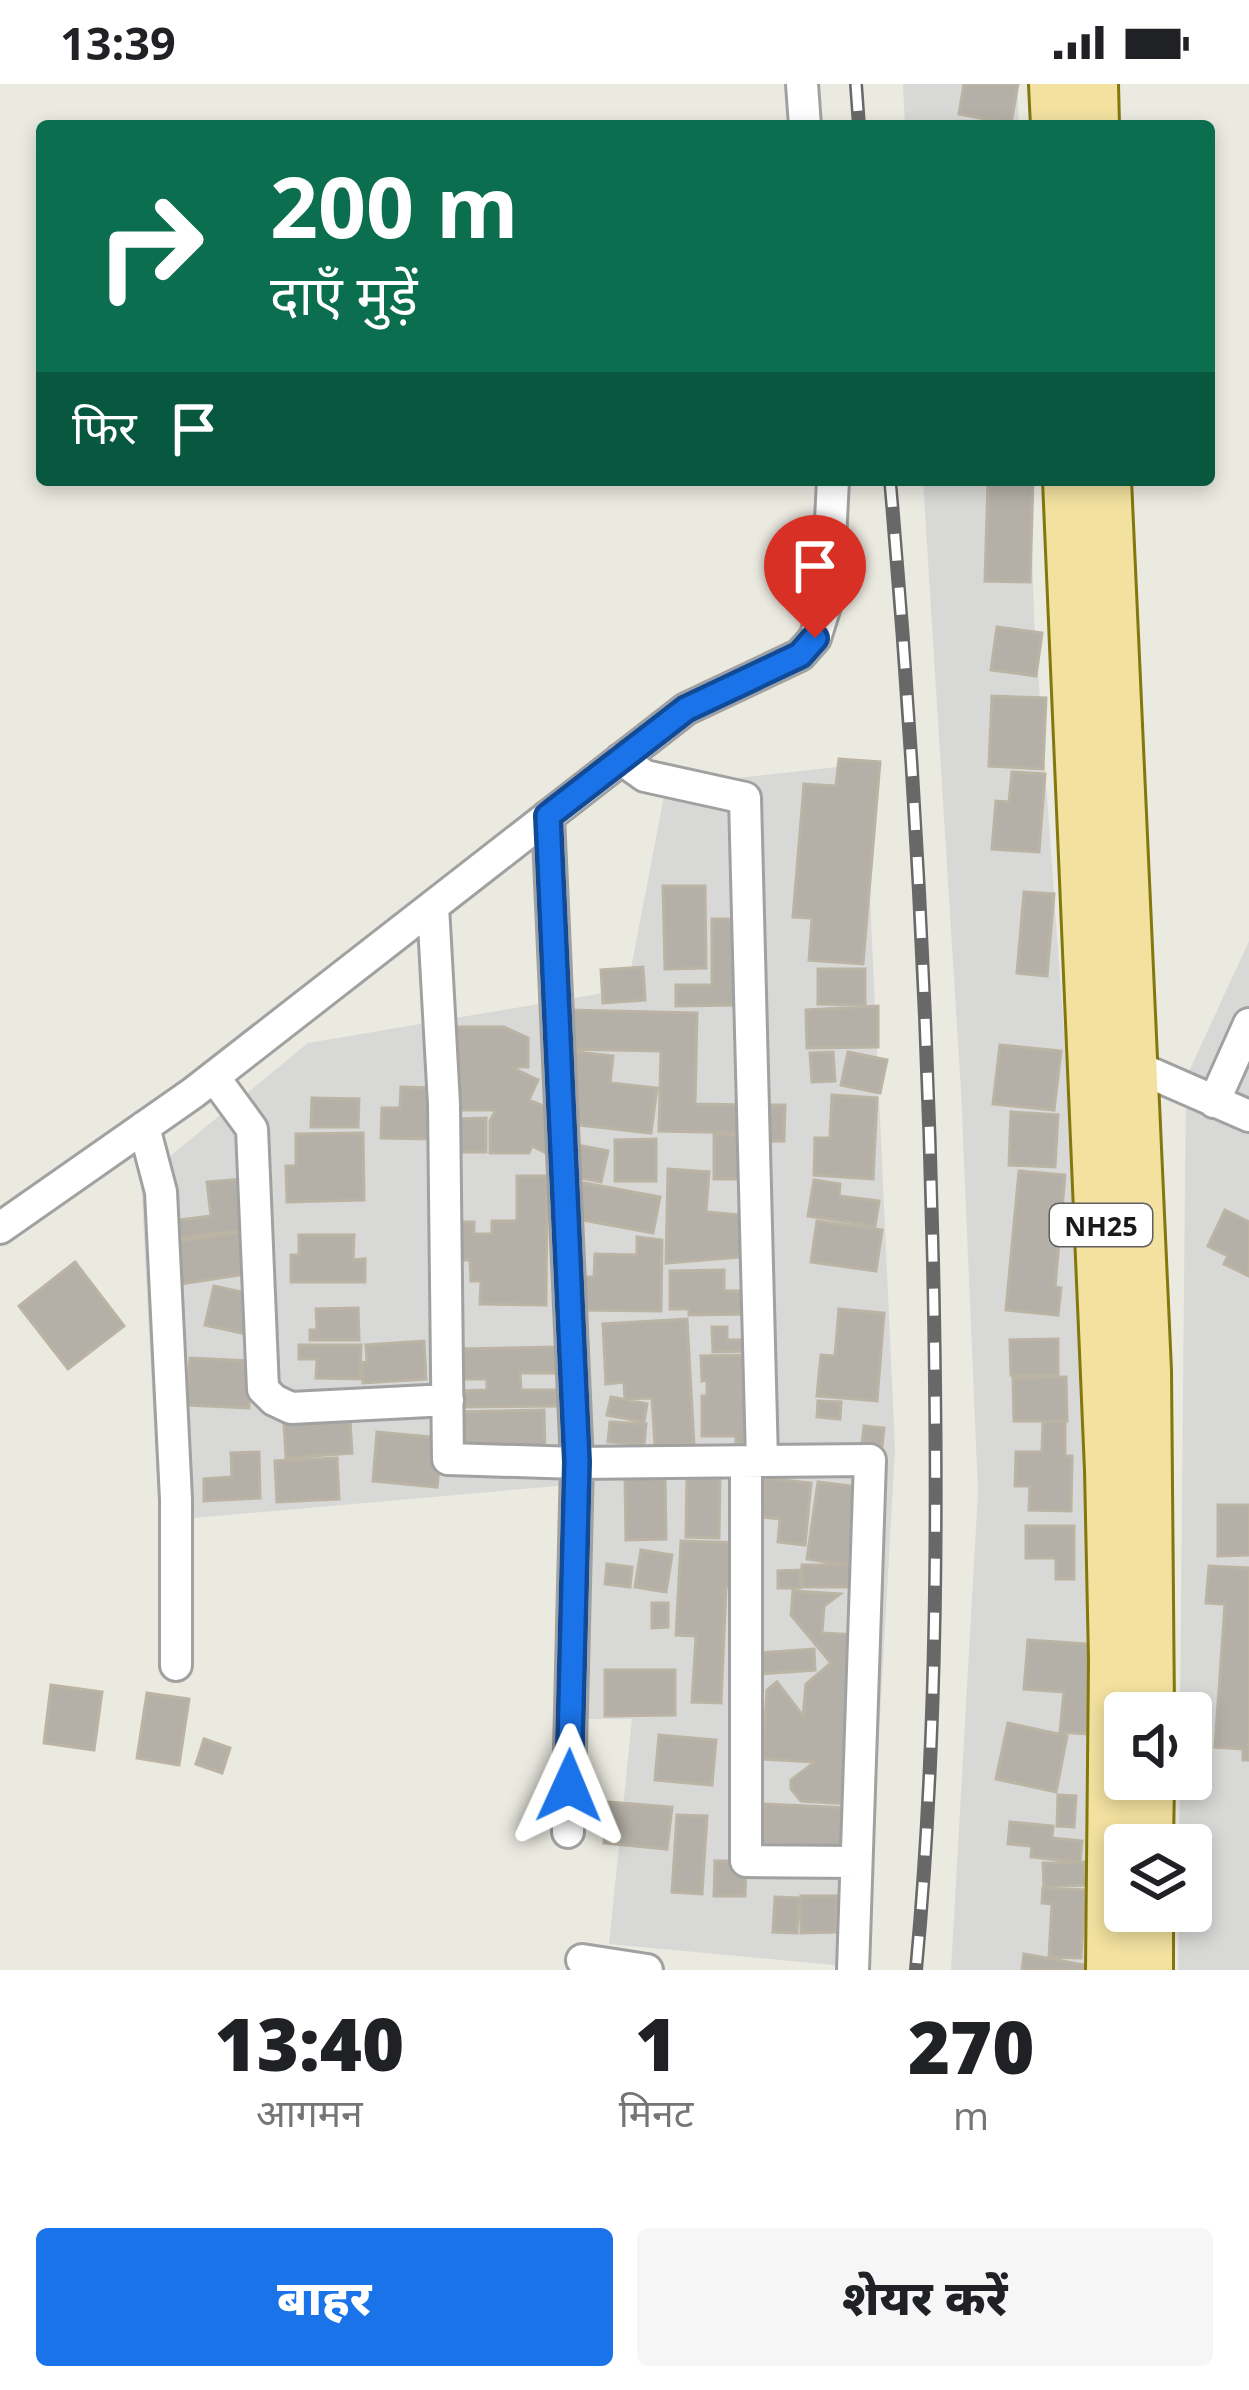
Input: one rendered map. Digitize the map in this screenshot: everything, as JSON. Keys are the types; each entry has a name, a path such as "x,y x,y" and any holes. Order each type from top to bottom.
{"main road":[{"path":"1054,84 1055,120"},
{"path":"1093,84 1094,120"},
{"name":"NH25","path":"1069,486 1112,1057 1146,1371 1149,1692"},
{"name":"NH25","path":"1106,486 1112,1057 1101,1224 1114,1612 1112,1970"},
{"path":"1148,1932 1148,1970"}],"street":[{"path":"802,84 805,120"},
{"path":"0,1228 214,1077 686,709 800,655 815,638 827,600 833,486"},
{"path":"621,759 645,776 746,798 754,1462 746,1861 856,1862"},
{"path":"548,816 577,1462 568,1832"},
{"path":"434,906 444,1104 448,1460 870,1460 853,1970"},
{"path":"1214,1102 1249,1024"},
{"path":"1112,1057 1249,1116"},
{"path":"214,1077 252,1129 262,1389 291,1408 448,1400"},
{"path":"144,1127 161,1192 176,1498 176,1665"},
{"path":"582,1960 647,1970"}],"shaded area":[{"path":"903,84 1017,84 1019,120 905,120"},
{"path":"923,486 1030,486 1034,616 1081,1268 1097,1970 951,1970 978,1492 961,1091"},
{"path":"864,764 895,1449 866,1968 609,1944 632,1719 567,1719 569,1485 159,1521 141,1180 308,1043 627,989 666,786"},
{"path":"1249,941 1249,1970 1178,1970 1179,1932 1212,1932 1212,1824 1179,1824 1180,1800 1212,1800 1212,1692 1180,1692 1186,1078"}],"building":[{"path":"964,84 1018,84 1012,120 959,114"},
{"path":"988,486 1033,486 1030,582 985,581"},
{"path":"997,627 1042,633 1036,676 991,670"},
{"path":"992,696 1046,698 1043,769 989,766"},
{"path":"839,759 880,762 863,964 809,960 812,918 793,917 804,784 836,786"},
{"path":"1012,772 1045,774 1039,852 992,849 996,801 1009,802"},
{"path":"663,886 705,886 706,968 665,969"},
{"path":"1024,892 1054,894 1047,976 1017,973"},
{"path":"712,919 746,919 741,1005 676,1006 676,985 712,985"},
{"path":"643,967 645,1000 603,1003 601,970"},
{"path":"818,969 865,969 865,1005 818,1004"},
{"path":"878,1006 878,1047 807,1048 806,1010"},
{"path":"567,1010 697,1013 695,1104 750,1105 749,1133 659,1131 661,1051 566,1049"},
{"path":"457,1027 504,1027 528,1038 528,1067 511,1067 538,1080 529,1100 550,1109 550,1155 532,1146 529,1153 490,1153 490,1121 496,1110 459,1110 452,1036"},
{"path":"1000,1045 1061,1051 1054,1110 993,1104"},
{"path":"568,1051 613,1056 610,1083 657,1088 651,1133 569,1124"},
{"path":"833,1052 835,1081 812,1082 810,1053"},
{"path":"848,1052 887,1060 880,1093 841,1085"},
{"path":"401,1087 435,1088 434,1139 381,1138 382,1108 400,1108"},
{"path":"832,1095 877,1098 873,1179 814,1175 815,1138 830,1138"},
{"path":"312,1098 359,1099 358,1127 311,1127"},
{"path":"758,1105 785,1105 784,1141 757,1141"},
{"path":"1011,1112 1058,1115 1055,1167 1009,1165"},
{"path":"486,1118 486,1152 454,1152 455,1119"},
{"path":"363,1133 364,1200 287,1202 286,1166 296,1166 296,1134"},
{"path":"714,1135 747,1135 747,1179 714,1179"},
{"path":"656,1139 656,1181 615,1181 615,1140"},
{"path":"577,1145 608,1151 601,1182 571,1176"},
{"path":"668,1169 709,1172 706,1212 753,1216 750,1256 666,1263"},
{"path":"1019,1171 1065,1175 1055,1287 1061,1288 1058,1315 1006,1310"},
{"path":"517,1176 547,1176 546,1305 480,1304 481,1281 471,1281 470,1260 455,1260 456,1222 474,1222 474,1234 492,1234 492,1221 517,1221"},
{"path":"242,1179 247,1230 173,1239 171,1221 211,1216 207,1182"},
{"path":"814,1180 840,1184 839,1196 879,1201 875,1226 808,1216"},
{"path":"579,1182 660,1197 653,1233 572,1218"},
{"path":"1225,1210 1249,1222 1249,1276 1224,1264 1228,1256 1208,1246"},
{"path":"817,1221 882,1230 876,1271 811,1262"},
{"path":"246,1231 252,1273 174,1285 168,1243"},
{"path":"299,1235 354,1235 353,1260 365,1259 365,1282 291,1282 291,1255 299,1255"},
{"path":"637,1237 662,1240 661,1311 580,1310 580,1277 594,1277 595,1254 637,1255"},
{"path":"75,1262 124,1326 68,1369 19,1306"},
{"path":"724,1270 724,1291 749,1291 749,1314 689,1315 689,1309 670,1309 670,1271"},
{"path":"214,1286 255,1295 246,1334 205,1325"},
{"path":"358,1308 359,1340 310,1340 310,1330 317,1330 316,1309"},
{"path":"839,1309 884,1313 877,1401 817,1396 821,1355 835,1356"},
{"path":"687,1319 694,1444 655,1446 652,1398 625,1399 624,1382 606,1384 603,1324"},
{"path":"712,1327 727,1327 727,1340 749,1340 749,1351 713,1352"},
{"path":"1058,1339 1058,1375 1011,1375 1010,1340"},
{"path":"424,1341 426,1379 363,1383 366,1345"},
{"path":"299,1345 361,1345 360,1379 316,1378 317,1359 299,1359"},
{"path":"559,1347 559,1373 520,1373 521,1390 556,1390 557,1406 461,1407 461,1391 487,1390 487,1379 459,1379 458,1349"},
{"path":"752,1355 753,1443 736,1444 736,1436 702,1436 707,1380 702,1381 701,1356"},
{"path":"190,1358 251,1361 249,1408 187,1405"},
{"path":"1066,1377 1067,1421 1014,1421 1013,1378"},
{"path":"611,1397 647,1404 644,1422 607,1415"},
{"path":"818,1401 841,1402 840,1419 817,1417"},
{"path":"544,1410 545,1451 456,1453 454,1412"},
{"path":"350,1419 352,1453 286,1458 284,1424"},
{"path":"610,1422 646,1424 644,1445 608,1442"},
{"path":"1043,1422 1065,1422 1065,1456 1072,1456 1071,1511 1029,1510 1030,1486 1015,1486 1016,1452 1042,1452"},
{"path":"864,1426 884,1428 882,1446 862,1444"},
{"path":"377,1432 442,1438 437,1487 373,1481"},
{"path":"259,1452 260,1498 204,1501 204,1479 232,1477 231,1453"},
{"path":"337,1458 339,1499 277,1502 275,1461"},
{"path":"687,1473 720,1474 719,1538 686,1537"},
{"path":"665,1475 666,1539 626,1540 625,1476"},
{"path":"765,1478 811,1483 805,1545 778,1542 780,1519 761,1517"},
{"path":"818,1482 859,1487 848,1565 807,1559"},
{"path":"1218,1505 1249,1505 1249,1555 1218,1556"},
{"path":"1026,1526 1074,1526 1074,1579 1056,1579 1056,1558 1026,1558"},
{"path":"681,1541 741,1543 739,1587 726,1587 721,1703 692,1702 696,1636 676,1635"},
{"path":"641,1550 672,1555 666,1592 635,1587"},
{"path":"607,1564 632,1567 630,1587 605,1584"},
{"path":"802,1565 852,1565 852,1587 802,1587"},
{"path":"1209,1566 1249,1568 1249,1760 1243,1760 1243,1749 1215,1747 1225,1604 1206,1603"},
{"path":"800,1570 800,1588 778,1588 778,1571"},
{"path":"793,1591 840,1594 824,1606 822,1633 856,1635 849,1804 801,1801 791,1789 791,1780 815,1762 763,1759 767,1690 777,1682 803,1716 806,1684 831,1663 791,1615"},
{"path":"652,1603 668,1603 668,1627 652,1628"},
{"path":"1028,1640 1103,1645 1092,1679 1087,1734 1060,1732 1064,1692 1024,1689"},
{"path":"814,1649 815,1670 758,1674 757,1653"},
{"path":"605,1670 675,1670 675,1715 605,1716"},
{"path":"51,1685 102,1692 94,1750 44,1743"},
{"path":"147,1693 189,1699 179,1765 137,1758"},
{"path":"1008,1723 1067,1736 1056,1792 996,1779"},
{"path":"659,1735 716,1740 712,1785 655,1780"},
{"path":"204,1739 230,1748 222,1773 196,1764"},
{"path":"1058,1795 1076,1796 1074,1827 1057,1826"},
{"path":"608,1802 672,1807 667,1849 604,1843"},
{"path":"765,1804 849,1808 847,1851 762,1846"},
{"path":"677,1815 707,1816 702,1894 672,1892"},
{"path":"1010,1822 1053,1826 1052,1838 1082,1841 1080,1862 1031,1857 1032,1846 1008,1844"},
{"path":"715,1861 746,1861 745,1896 714,1896"},
{"path":"1087,1862 1088,1885 1044,1887 1043,1863"},
{"path":"1043,1888 1085,1890 1081,1958 1049,1957 1052,1904 1042,1903"},
{"path":"801,1896 837,1896 836,1932 801,1933"},
{"path":"775,1897 799,1898 797,1933 773,1932"},
{"path":"1024,1954 1084,1965 1083,1970 1022,1970"}],"railway":[{"path":"856,84 859,120"},
{"path":"890,486 918,870 935,1350 932,1705 916,1970"}],"route":[{"path":"569,1786 577,1462 548,816 686,709 800,655 815,638"}]}
